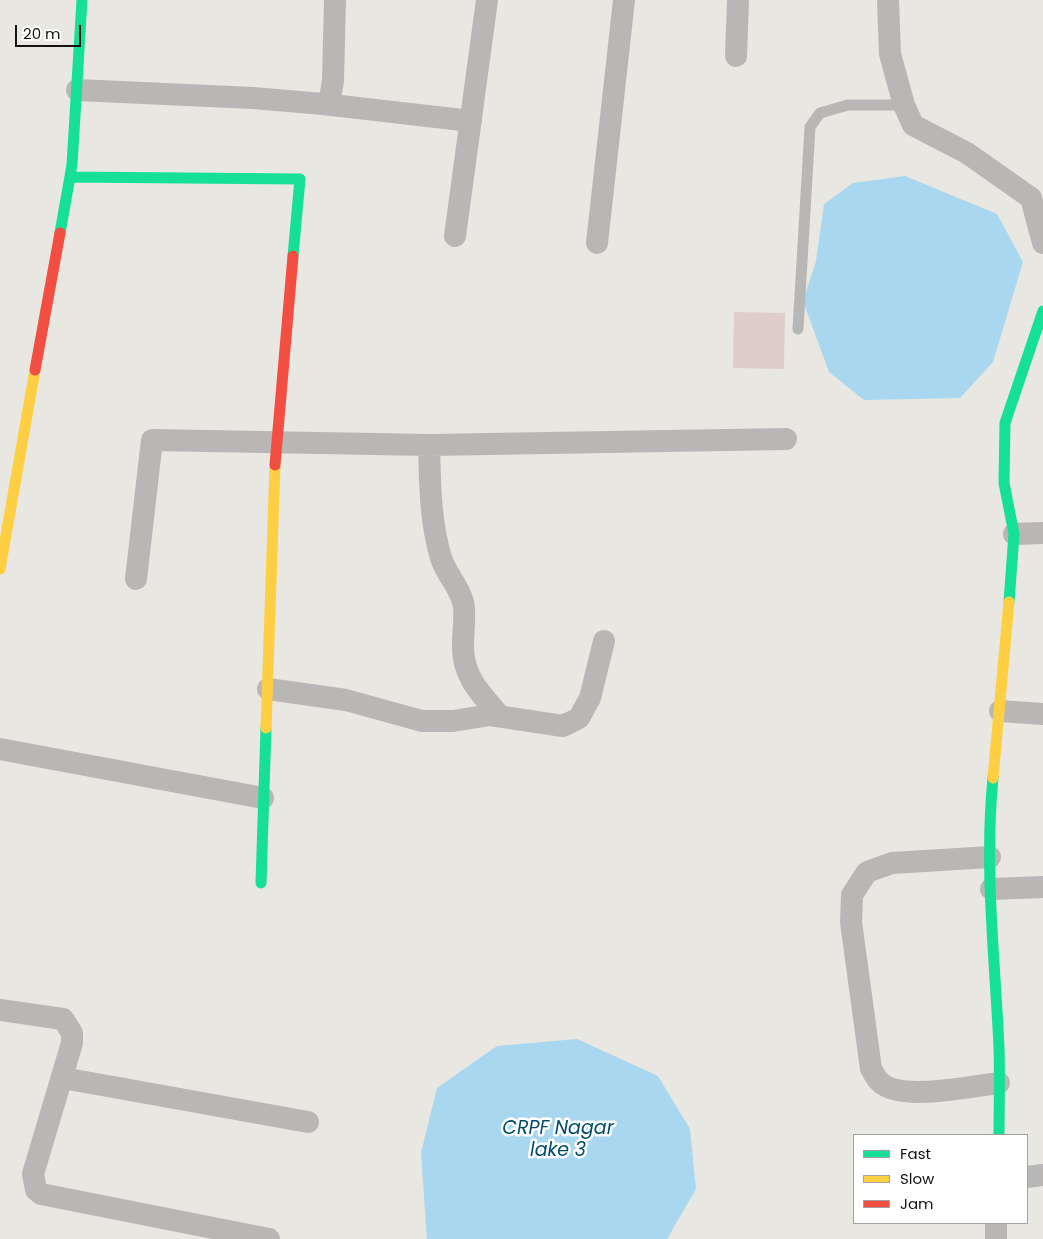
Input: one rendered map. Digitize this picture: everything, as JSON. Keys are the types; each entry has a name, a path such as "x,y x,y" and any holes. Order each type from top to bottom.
{"street":[{"path":"0,569 70,177 82,0"},
{"path":"323,104 330,98 333,81 335,0"},
{"path":"455,236 487,0"},
{"path":"598,243 624,0"},
{"path":"736,56 738,0"},
{"path":"888,0 890,54 904,105 913,125 967,153 1031,198 1043,243"},
{"path":"77,90 253,98 471,120"},
{"path":"70,177 300,179 276,442 261,883"},
{"path":"999,1134 999,1083 990,889 989,819 1000,711 1014,534 1004,483 1005,423 1043,311"},
{"path":"136,579 152,440 429,444 786,439"},
{"path":"429,444 431,514 441,560 461,595 464,607 463,648 466,665 472,685 500,716"},
{"path":"1014,534 1043,533"},
{"path":"268,689 346,700 422,721 453,721 500,716 563,726 579,718 590,698 604,642"},
{"path":"1000,711 1043,714"},
{"path":"0,749 263,798"},
{"path":"990,857 892,863 867,872 852,895 851,922 871,1069 880,1082 897,1091 924,1091 999,1083"},
{"path":"990,889 1043,887"},
{"path":"0,1010 64,1019 72,1033 72,1043 63,1078 35,1166 33,1182 36,1190 41,1194 269,1239"},
{"path":"63,1078 308,1122"},
{"path":"1028,1178 1043,1175"},
{"path":"996,1224 996,1239"}],"lane":[{"path":"798,329 810,127 820,113 848,105 904,105"}],"water":[{"path":"905,176 997,214 1023,262 993,362 960,398 864,400 829,372 803,301 816,261 824,204 853,183"},
{"name":"CRPF Nagar lake 3","path":"577,1039 658,1076 690,1129 696,1189 667,1239 427,1239 421,1153 437,1088 497,1046"}],"building":[{"path":"734,312 785,313 784,369 733,368"}],"traffic: fast":[{"path":"60,233 72,165 82,0"},
{"path":"70,177 300,179 293,256"},
{"path":"1009,602 1014,534 1004,483 1005,423 1043,311"},
{"path":"261,883 266,728"},
{"path":"993,778 990,879 999,1048 999,1134"}],"traffic: slow":[{"path":"0,569 35,370"},
{"path":"266,728 275,465"},
{"path":"993,778 1009,602"}],"traffic: jam":[{"path":"35,370 60,233"},
{"path":"275,465 293,256"}]}
